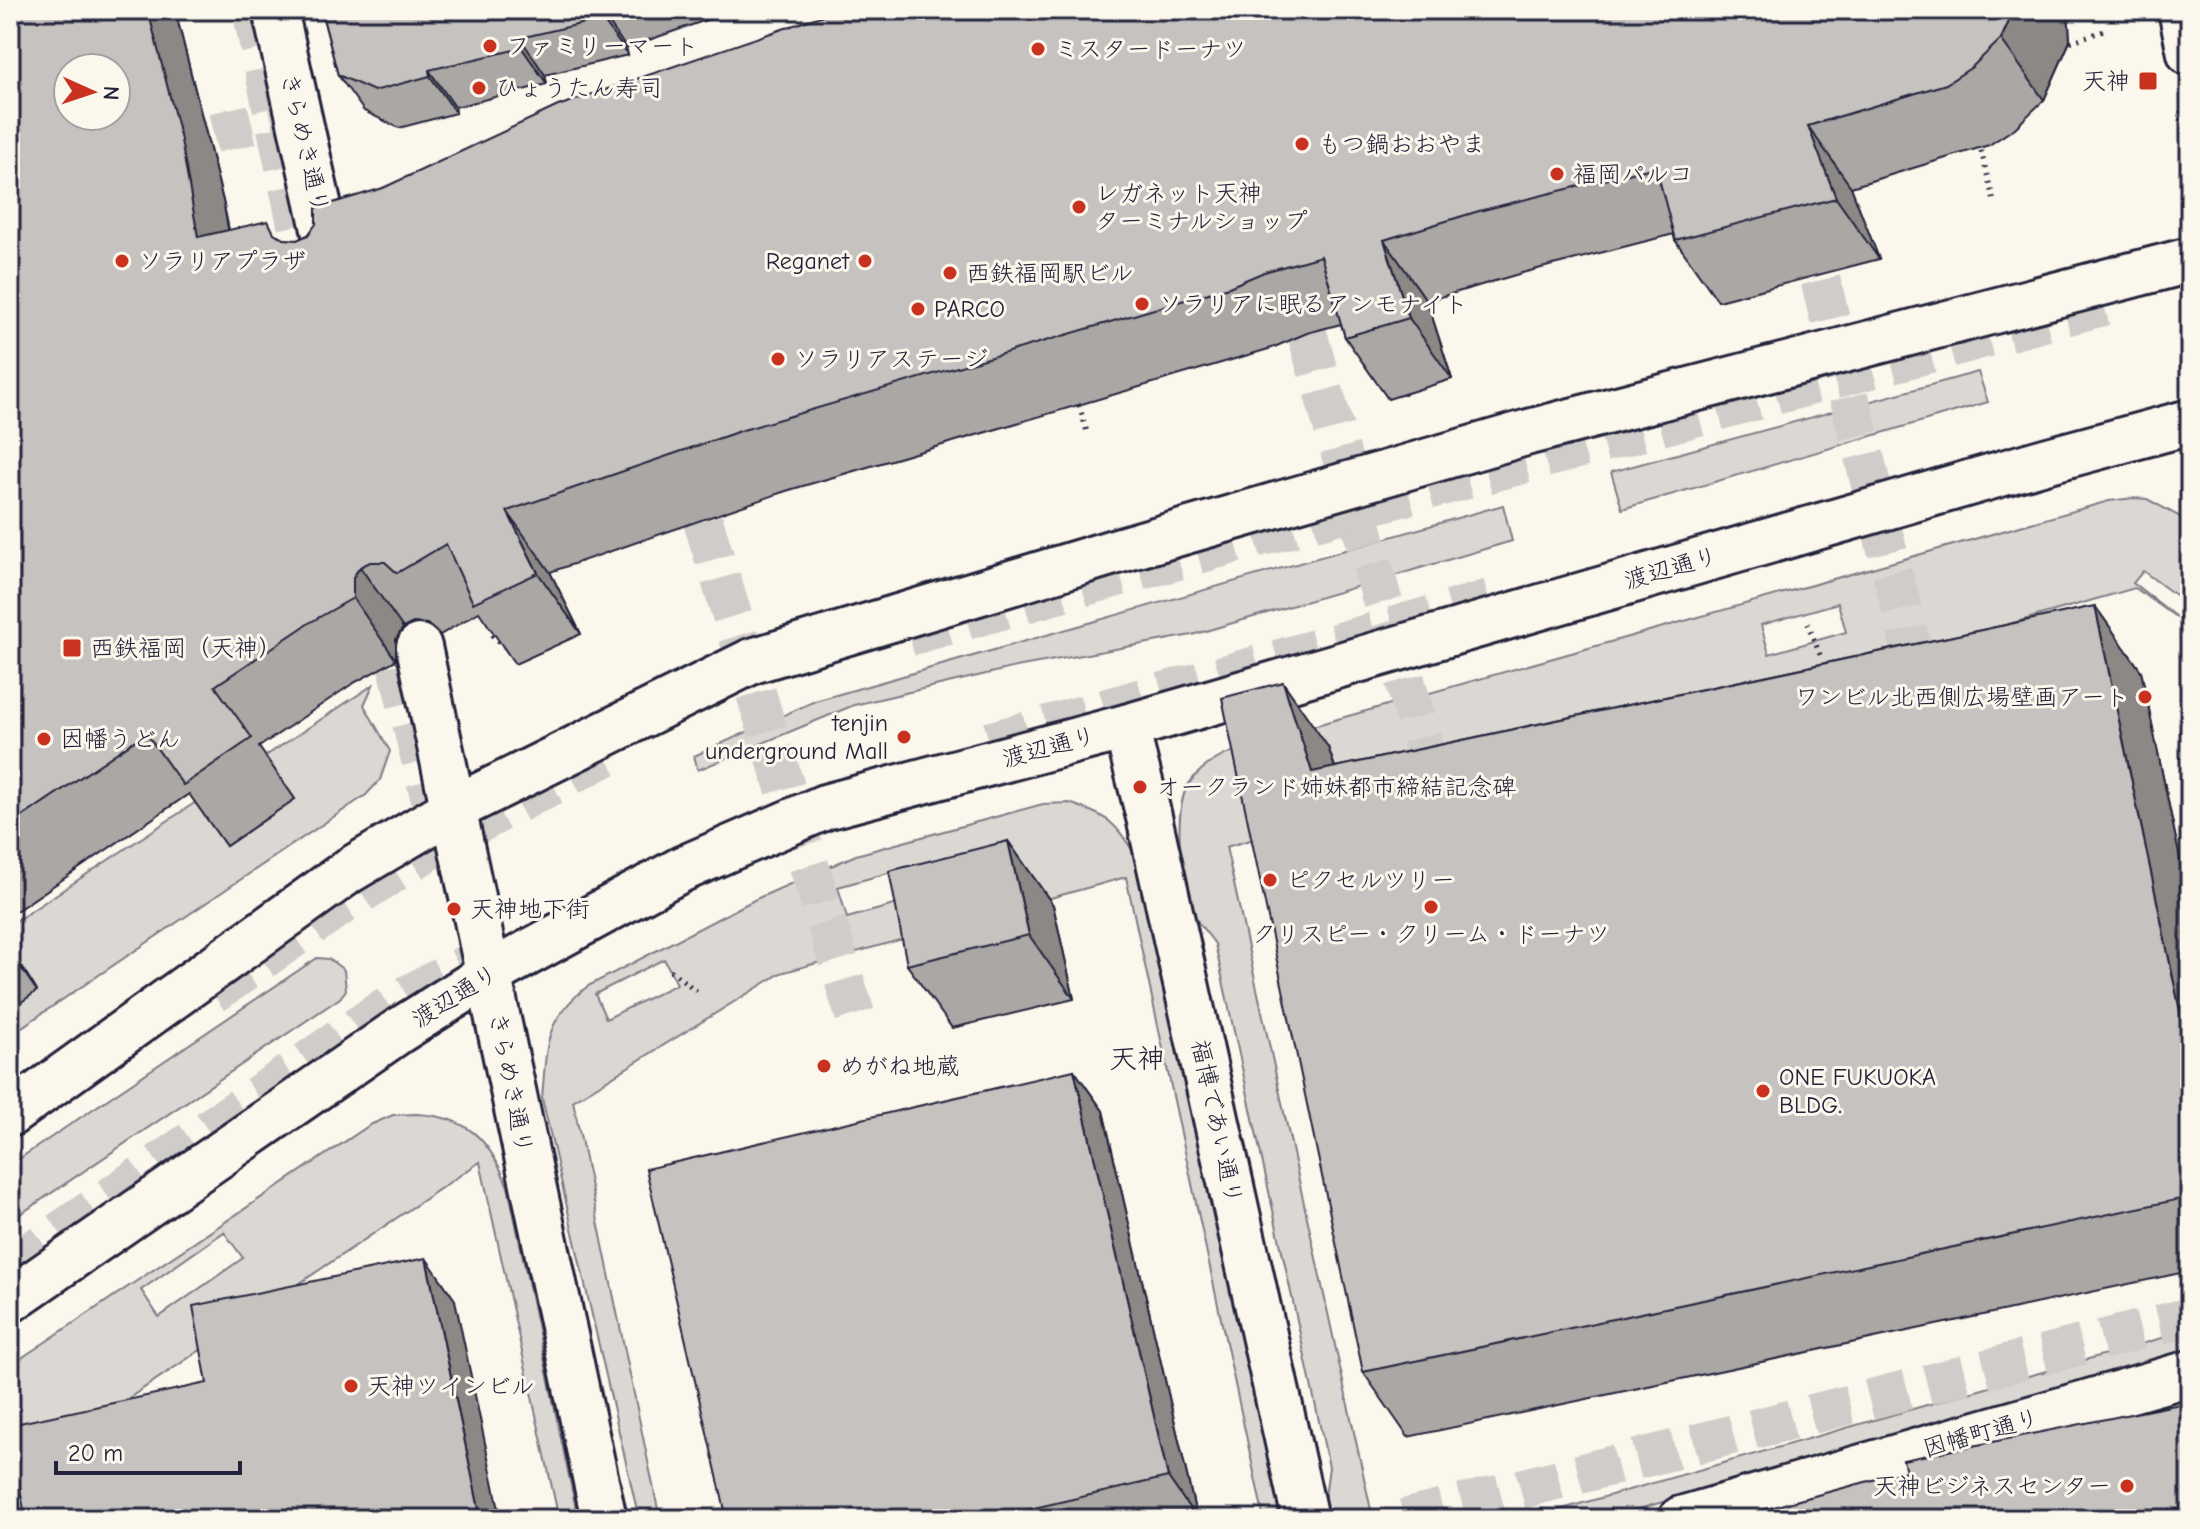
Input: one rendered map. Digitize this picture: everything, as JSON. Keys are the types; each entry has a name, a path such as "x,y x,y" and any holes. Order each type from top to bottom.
{"main road":[{"name":"きらめき通り","path":"275,10 335,204 335,277"},
{"path":"2181,10 2190,53"},
{"path":"10,1114 350,870 453,809 752,661 1539,429 2190,260"},
{"name":"渡辺通り","path":"10,1300 400,1030 489,974 682,869 825,807 1126,727 1561,599 2190,422"},
{"name":"きらめき通り","path":"419,647 604,1519"},
{"name":"福博であい通り","path":"1126,727 1153,833 1305,1519"},
{"name":"因幡町通り","path":"1681,1519 2190,1373"}],"path":[{"path":"2051,48 2107,30"},
{"path":"1978,138 1994,202"},
{"path":"1079,405 1087,432"},
{"path":"1808,623 1820,655"},
{"path":"492,635 510,653"},
{"path":"670,970 699,993"}],"shaded area":[{"path":"1978,372 1988,402 1622,509 1611,472"},
{"path":"2147,499 2190,522 2190,606 2143,571 2133,583 2190,627 2135,588 1226,847 1373,1519 1328,1519 1324,1504 1329,1467 1215,944 1196,919 1186,890 1180,852 1180,814 1188,785 1215,760 1274,737 2109,501","holes":["1838,603 1846,632 1769,654 1761,625"]},
{"path":"1503,505 1512,541 1192,635 1016,667 854,705 698,770 694,756 815,701"},
{"path":"373,685 364,705 390,751 380,780 366,795 10,1035 10,925","holes":["278,775 295,799 226,846 211,823"]},
{"path":"1069,803 1103,817 1124,837 1138,860 1282,1519 1264,1519 1126,877 781,973 573,1101 660,1519 639,1519 542,1098 547,1048 555,1023 573,999 588,986 756,899 856,855 1043,804","holes":["913,866 923,897 847,918 838,887","664,959 677,984 606,1019 595,994"]},
{"path":"317,958 329,959 344,970 346,990 340,998 10,1221 10,1165"},
{"path":"393,1115 434,1116 463,1126 485,1144 501,1170 508,1187 578,1519 559,1519 480,1162 10,1478 10,1372 23,1357 370,1125","holes":["224,1232 243,1258 159,1317 141,1290"]},
{"path":"2190,1330 2190,1353 1603,1519 1527,1519"}],"building":[{"path":"10,10 148,10 181,140 198,237 268,221 274,233 284,239 297,240 308,235 316,224 316,208 383,188 558,106 838,10 2014,10 2001,39 1972,67 1946,84 1808,126 1836,198 1675,240 1656,167 1479,211 1384,240 1409,318 1345,337 1321,256 1264,272 1229,287 743,430 507,511 538,573 473,603 446,544 397,573 385,562 370,562 360,567 353,577 353,598 309,623 215,686 252,738 183,785 146,733 10,825"},
{"path":"321,10 603,10 602,19 520,38 522,48 429,70 430,76 374,91 338,75"},
{"name":"ONE FUKUOKA BLDG.","path":"2095,606 2190,1059 2190,1197 1363,1372 1222,698 1283,682 1312,772"},
{"path":"1008,841 1029,935 907,965 889,871"},
{"path":"1074,1070 1168,1477 986,1519 727,1519 646,1169"},
{"name":"天神ツインビル","path":"426,1258 481,1519 26,1519 10,1442 10,1425 207,1383 193,1306"},
{"path":"2190,1402 2190,1519 1729,1519 1906,1471 1903,1460"}],"tunnel":[{"path":"252,10 311,290"},
{"path":"213,133 275,119"},
{"path":"1806,222 1924,699"},
{"path":"909,636 1357,509 2120,301"},
{"path":"1307,333 1434,784"},
{"path":"703,521 855,1015"},
{"path":"989,742 1490,599"},
{"path":"383,606 433,808"},
{"path":"213,994 333,911 441,843 617,751"},
{"path":"10,1266 390,1004 491,952"},
{"path":"1404,1519 2190,1317"}],"place":[{"name":"ファミリーマート","path":"490,46"},
{"name":"ミスタードーナツ","path":"1038,49"},
{"name":"天神","path":"2148,81"},
{"name":"ひょうたん寿司","path":"479,88"},
{"name":"もつ鍋おおやま","path":"1302,144"},
{"name":"福岡パルコ","path":"1557,174"},
{"name":"レガネット天神 ターミナルショップ","path":"1079,207"},
{"name":"ソラリアプラザ","path":"122,261"},
{"name":"Reganet","path":"865,261"},
{"name":"西鉄福岡駅ビル","path":"950,273"},
{"name":"ソラリアに眠るアンモナイト","path":"1142,304"},
{"name":"PARCO","path":"918,309"},
{"name":"ソラリアステージ","path":"778,359"},
{"name":"西鉄福岡（天神）","path":"72,648"},
{"name":"ワンビル北西側広場壁画アート","path":"2145,697"},
{"name":"tenjin underground Mall","path":"904,737"},
{"name":"因幡うどん","path":"44,739"},
{"name":"オークランド姉妹都市締結記念碑","path":"1140,787"},
{"name":"ピクセルツリー","path":"1270,880"},
{"name":"クリスピー・クリーム・ドーナツ","path":"1431,907"},
{"name":"天神地下街","path":"454,909"},
{"name":"めがね地蔵","path":"824,1066"},
{"name":"ONE FUKUOKA BLDG.","path":"1763,1091"},
{"name":"天神ツインビル","path":"351,1386"},
{"name":"天神ビジネスセンター","path":"2127,1486"}],"district":[{"name":"天神","path":"1137,1059"}]}
